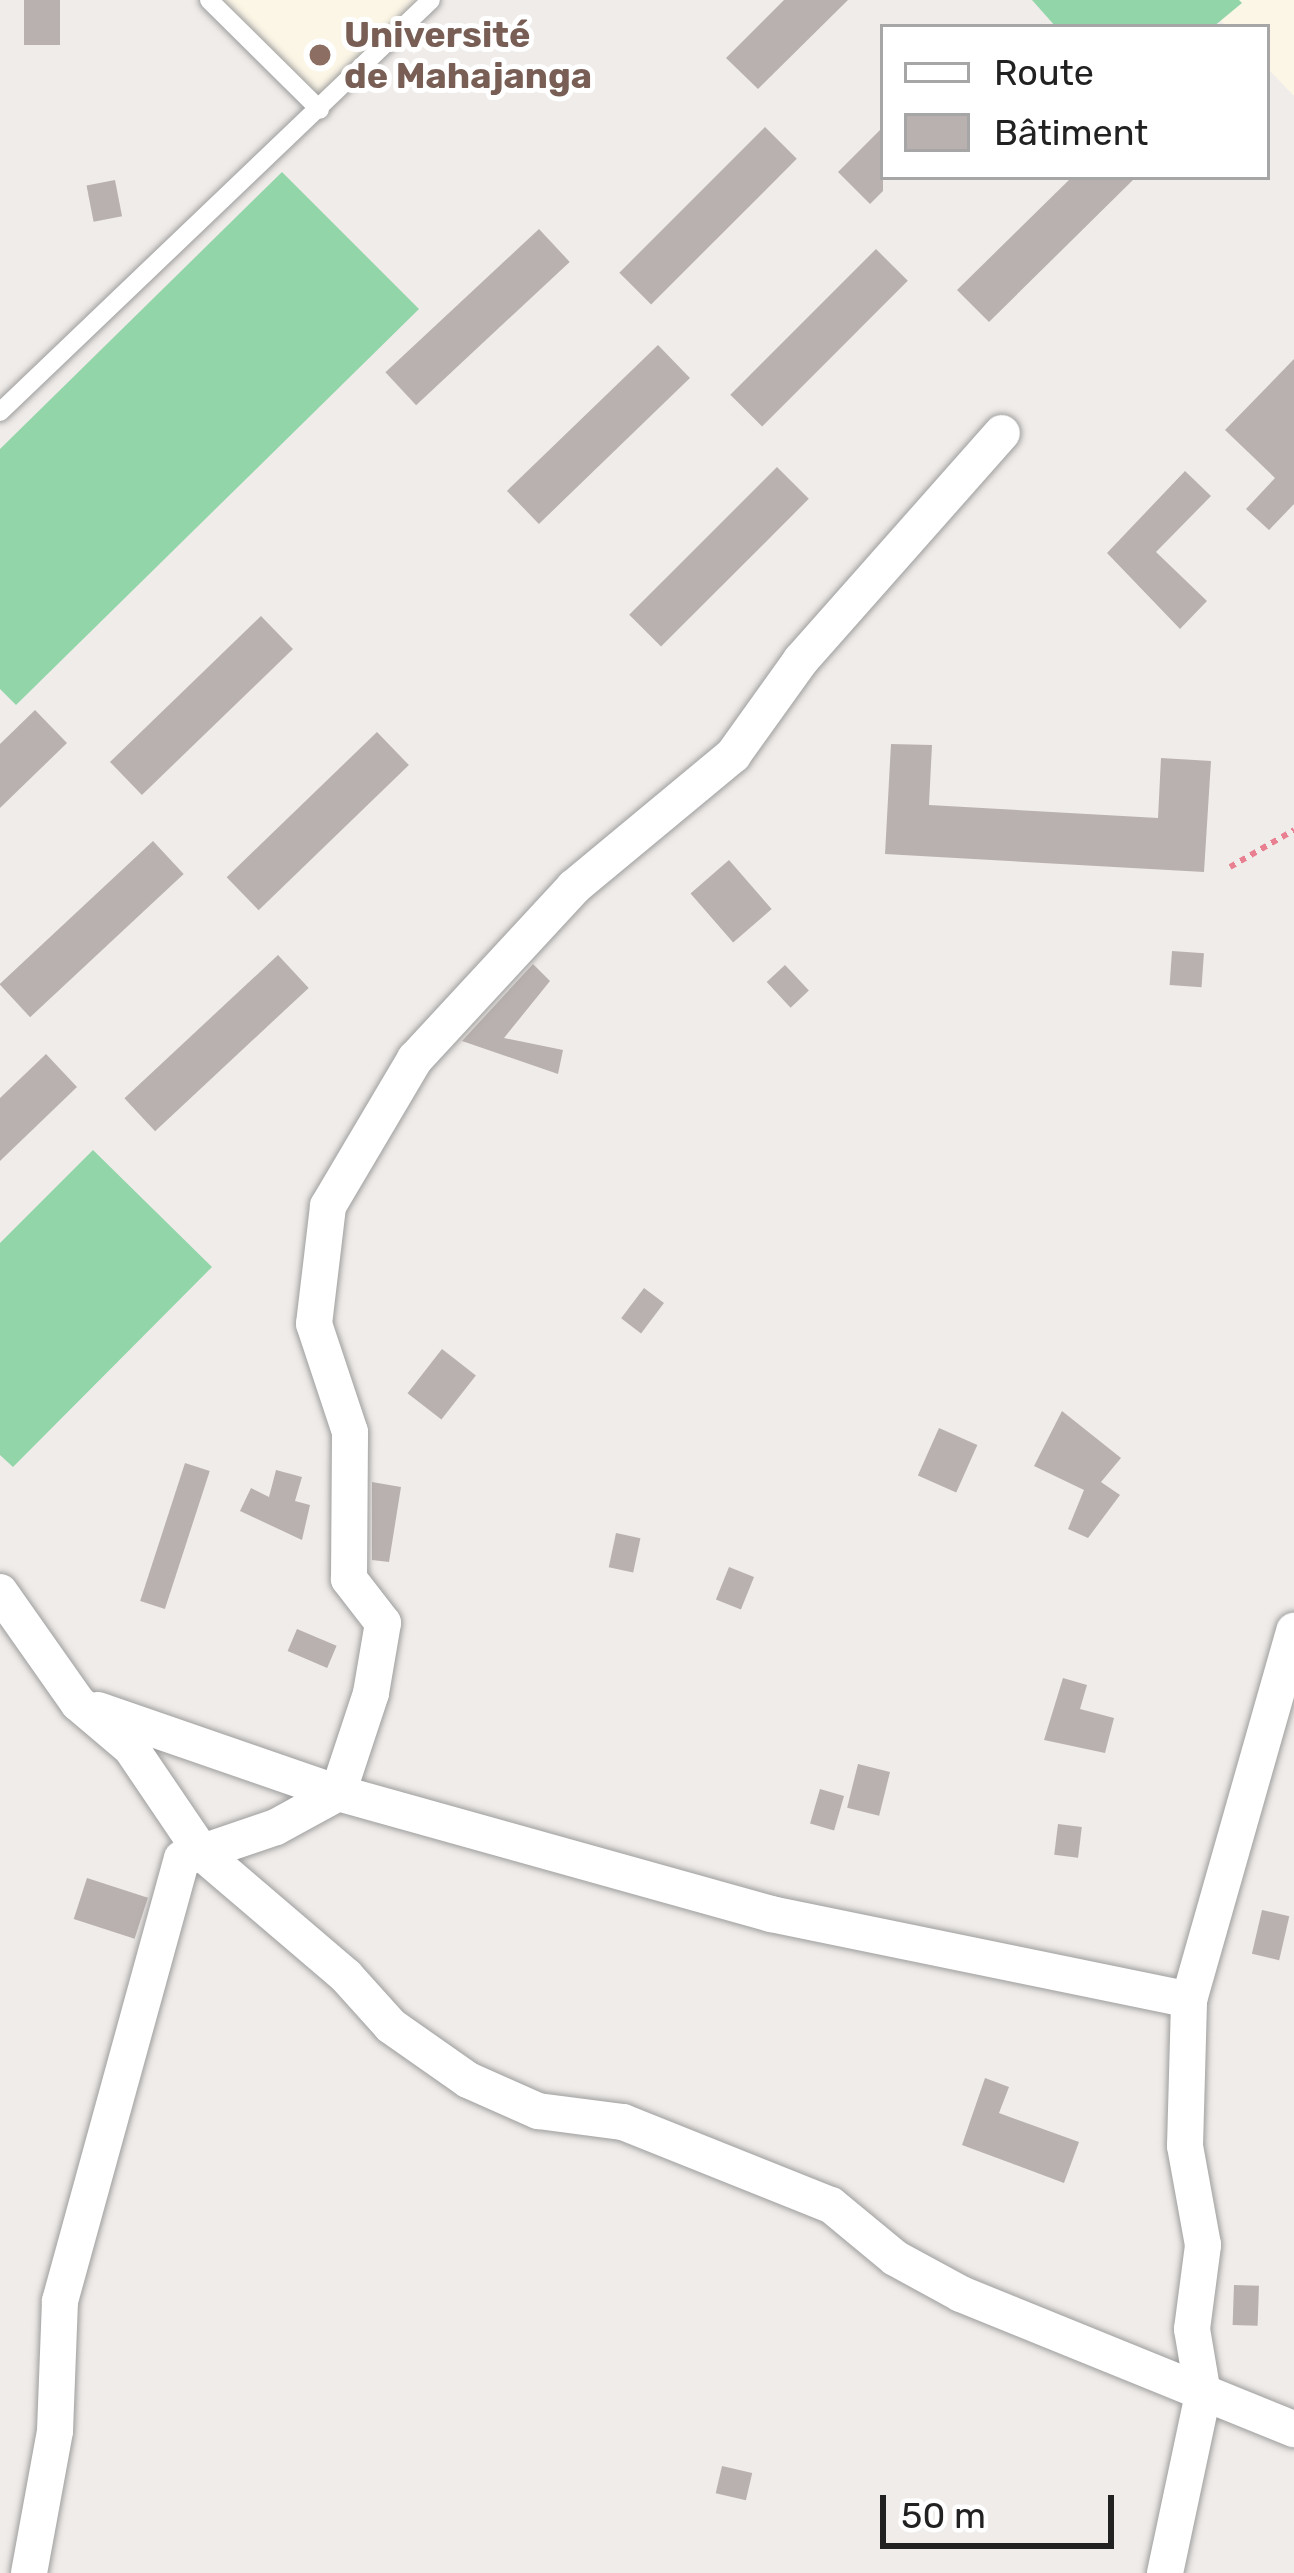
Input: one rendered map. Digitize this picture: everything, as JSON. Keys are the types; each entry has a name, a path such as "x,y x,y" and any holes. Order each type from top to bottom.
{"street":[{"path":"29,2573 55,2431 60,2301 182,1859 338,1793 371,1693 383,1622 350,1579 350,1432 314,1324 328,1206 415,1059 574,887 734,755 800,660 1002,433"},
{"path":"0,1592 78,1703 131,1748 202,1853 346,1976 391,2026 468,2080 538,2111 623,2122 831,2206 895,2258 961,2294 1294,2429"},
{"path":"1165,2573 1204,2394 1192,2329 1203,2245 1185,2146 1189,2000 1294,1630"},
{"path":"78,1703 338,1793 771,1914 1189,2000"}],"lane":[{"path":"209,0 320,110"},
{"path":"0,412 431,0"}],"path":[{"path":"1230,867 1294,830"}],"shaded area":[{"name":"Université de Mahajanga","path":"209,0 431,0 320,110"},
{"path":"1200,0 1294,0 1294,96 1270,71 1270,24 1224,24"}],"green space":[{"path":"1032,0 1242,3 1217,24 1053,24"},
{"path":"282,172 419,309 16,705 0,689 0,449"},
{"path":"93,1150 212,1267 13,1467 0,1455 0,1243"}],"building":[{"path":"24,0 60,0 60,45 24,45"},
{"path":"784,0 848,0 758,89 726,58"},
{"path":"765,127 797,159 651,304 619,273"},
{"path":"880,130 883,191 870,204 838,172"},
{"path":"115,180 122,216 94,222 87,186"},
{"path":"1069,180 1133,180 989,322 957,290"},
{"path":"539,229 570,262 416,405 385,372"},
{"path":"876,249 908,281 762,426 730,395"},
{"path":"658,345 690,378 539,524 507,491"},
{"path":"1294,359 1294,504 1269,530 1246,509 1275,478 1225,430"},
{"path":"777,467 809,499 661,647 629,615"},
{"path":"1185,471 1211,496 1156,552 1207,601 1180,629 1107,553"},
{"path":"261,616 293,649 142,795 110,762"},
{"path":"35,710 67,743 0,808 0,744"},
{"path":"377,732 409,765 259,910 227,877"},
{"path":"891,744 932,745 929,805 1158,818 1161,758 1211,761 1204,872 885,854"},
{"path":"153,841 184,874 30,1017 0,984"},
{"path":"729,860 772,909 733,943 691,893"},
{"path":"1172,951 1204,953 1202,987 1170,985"},
{"path":"278,955 309,988 155,1131 124,1098"},
{"path":"533,964 550,981 504,1038 563,1050 558,1074 462,1041"},
{"path":"785,965 809,991 791,1008 767,982"},
{"path":"46,1054 77,1087 0,1161 0,1098"},
{"path":"644,1288 664,1303 641,1333 621,1318"},
{"path":"442,1349 476,1375 441,1420 408,1393"},
{"path":"1062,1411 1121,1458 1101,1482 1120,1495 1088,1538 1068,1529 1084,1490 1034,1466"},
{"path":"939,1428 977,1445 956,1493 918,1476"},
{"path":"185,1463 210,1471 165,1609 140,1601"},
{"path":"276,1470 302,1477 295,1501 310,1505 302,1540 240,1511 251,1488 269,1497"},
{"path":"372,1482 401,1487 389,1562 372,1560"},
{"path":"616,1533 640,1538 633,1572 609,1567"},
{"path":"729,1567 754,1577 741,1610 716,1599"},
{"path":"297,1629 337,1646 327,1668 288,1651"},
{"path":"1063,1678 1087,1685 1080,1709 1114,1718 1105,1753 1044,1740"},
{"path":"858,1764 890,1772 879,1816 847,1808"},
{"path":"820,1789 844,1796 834,1830 810,1824"},
{"path":"1058,1824 1082,1827 1078,1858 1054,1855"},
{"path":"87,1878 148,1898 135,1939 74,1919"},
{"path":"1262,1910 1289,1916 1279,1960 1252,1954"},
{"path":"985,2078 1009,2087 999,2113 1079,2142 1064,2183 962,2145"},
{"path":"1234,2285 1259,2286 1258,2326 1233,2325"},
{"path":"722,2466 752,2473 746,2500 716,2493"}],"place":[{"name":"Université de Mahajanga","path":"320,55"}]}
